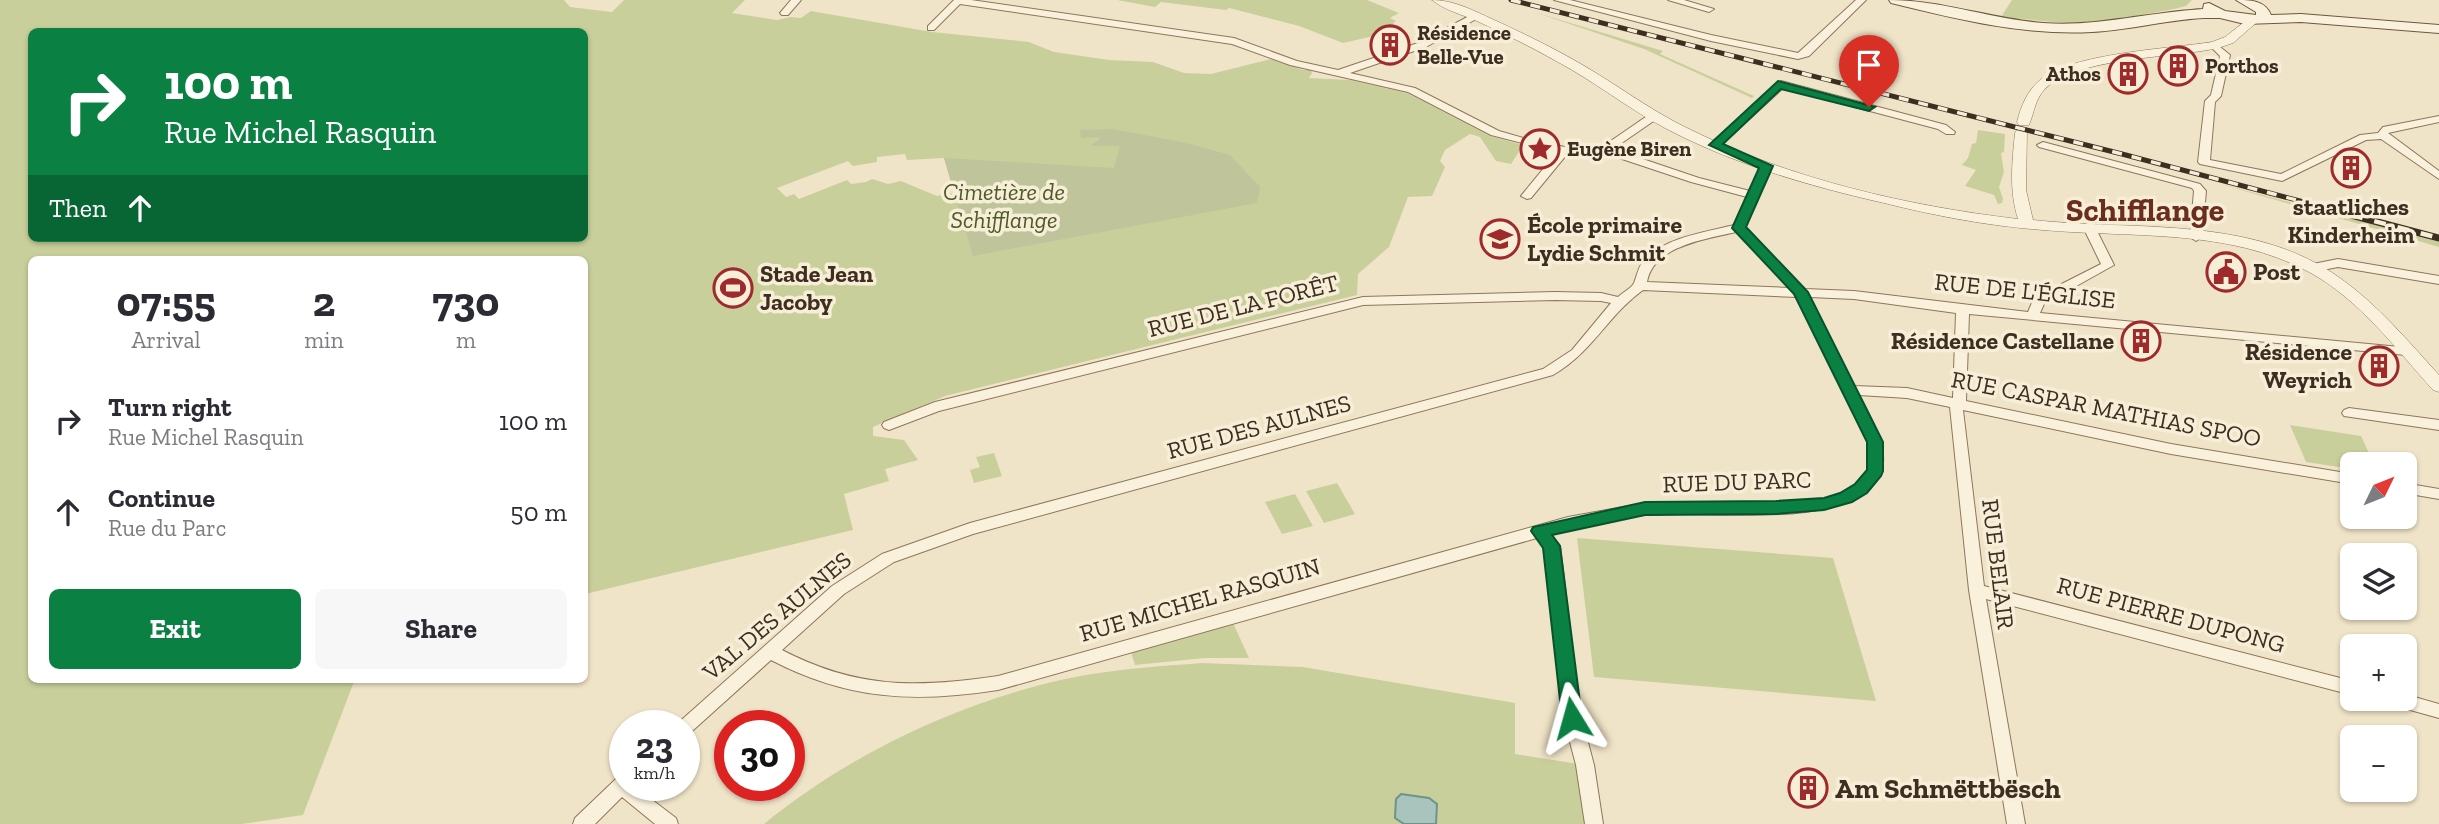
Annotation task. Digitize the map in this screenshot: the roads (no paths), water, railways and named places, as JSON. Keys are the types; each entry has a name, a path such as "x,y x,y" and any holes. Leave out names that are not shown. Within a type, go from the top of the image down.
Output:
{"main road":[{"path":"1896,0 1994,20 2076,27 2121,26 2183,14 2224,15 2251,8 2301,18 2439,29"},
{"path":"2183,14 2207,1 2209,8 2224,15"}],"street":[{"path":"785,13 796,0"},
{"path":"1438,0 1580,68 1654,116 1767,166 1858,192 2027,224 2196,237 2253,247 2312,268 2333,280 2356,299 2439,386"},
{"path":"1559,0 1711,38 1798,56 1805,54 1861,0"},
{"path":"1673,0 1709,9"},
{"path":"931,28 959,1 1234,41 1294,63 1411,90 1495,133 1532,144 1565,150 1605,150 1695,180 1754,195"},
{"path":"2027,224 2018,196 2017,177 2023,127 2034,96 2046,81 2082,66 2214,45 2229,40 2251,8"},
{"path":"2224,15 2237,32"},
{"path":"1338,74 1422,45 1475,16"},
{"path":"2214,45 2225,55 2216,96 2210,101 2204,162 2282,178 2364,137 2383,136 2439,176"},
{"path":"1715,145 1781,84 1942,127 1950,132"},
{"path":"1605,150 1654,116"},
{"path":"2383,136 2383,132 2388,129 2439,119"},
{"path":"2043,145 2196,186 2200,191 2196,237"},
{"path":"1527,196 1565,150"},
{"path":"1640,286 1639,278 1644,268 1672,246 1739,228 1767,166"},
{"name":"RUE DU PARC","path":"1645,509 1776,508 1824,504 1846,498 1861,488 1875,471 1875,442 1801,292 1739,228"},
{"path":"2034,315 2039,301 2108,265 2090,229"},
{"path":"2312,268 2338,262 2439,281"},
{"name":"RUE DE L'ÉGLISE","path":"1640,286 1854,295 1963,310 2406,351"},
{"name":"RUE DES AULNES","path":"948,537 1548,372 1568,362 1618,301 1640,286"},
{"name":"RUE DE LA FORÊT","path":"889,425 934,407 1363,301 1555,296 1601,297 1618,301"},
{"name":"RUE BELAIR","path":"1963,310 1961,396 1957,403 1977,590 2001,752 2016,824"},
{"name":"RUE CASPAR MATHIAS SPOO","path":"1850,390 1906,393 2171,449 2340,477"},
{"path":"2349,413 2439,425"},
{"path":"2417,490 2439,494"},
{"name":"RUE MICHEL RASQUIN","path":"769,651 831,679 863,687 907,693 954,690 998,683 1539,531 1645,509"},
{"path":"1539,531 1552,546 1571,712 1585,765 1594,824"},
{"name":"VAL DES AULNES","path":"700,714 829,598 861,574 888,558 948,537"},
{"name":"RUE PIERRE DUPONG","path":"1977,590 2340,685"},
{"path":"2417,705 2439,711"},
{"path":"582,824 609,798"},
{"path":"643,801 669,824"}],"water":[{"path":"1401,794 1429,798 1437,804 1436,824 1404,824 1395,818 1396,799"}],"railway":[{"path":"1511,0 2357,216"},
{"path":"2351,215 2439,238"}],"place":[{"name":"Résidence Belle-Vue","path":"1390,45"},
{"name":"Porthos","path":"2178,66"},
{"name":"Athos","path":"2128,74"},
{"name":"Eugène Biren","path":"1540,149"},
{"name":"staatliches Kinderheim","path":"2351,168"},
{"name":"École primaire Lydie Schmit","path":"1500,239"},
{"name":"Post","path":"2226,272"},
{"name":"Stade Jean Jacoby","path":"733,288"},
{"name":"Résidence Castellane","path":"2141,341"},
{"name":"Résidence Weyrich","path":"2379,366"},
{"name":"Am Schmëttbësch","path":"1808,788"}],"district":[{"name":"Schifflange","path":"2145,210"}],"park label":[{"name":"Cimetière de Schifflange","path":"1004,206"}]}
